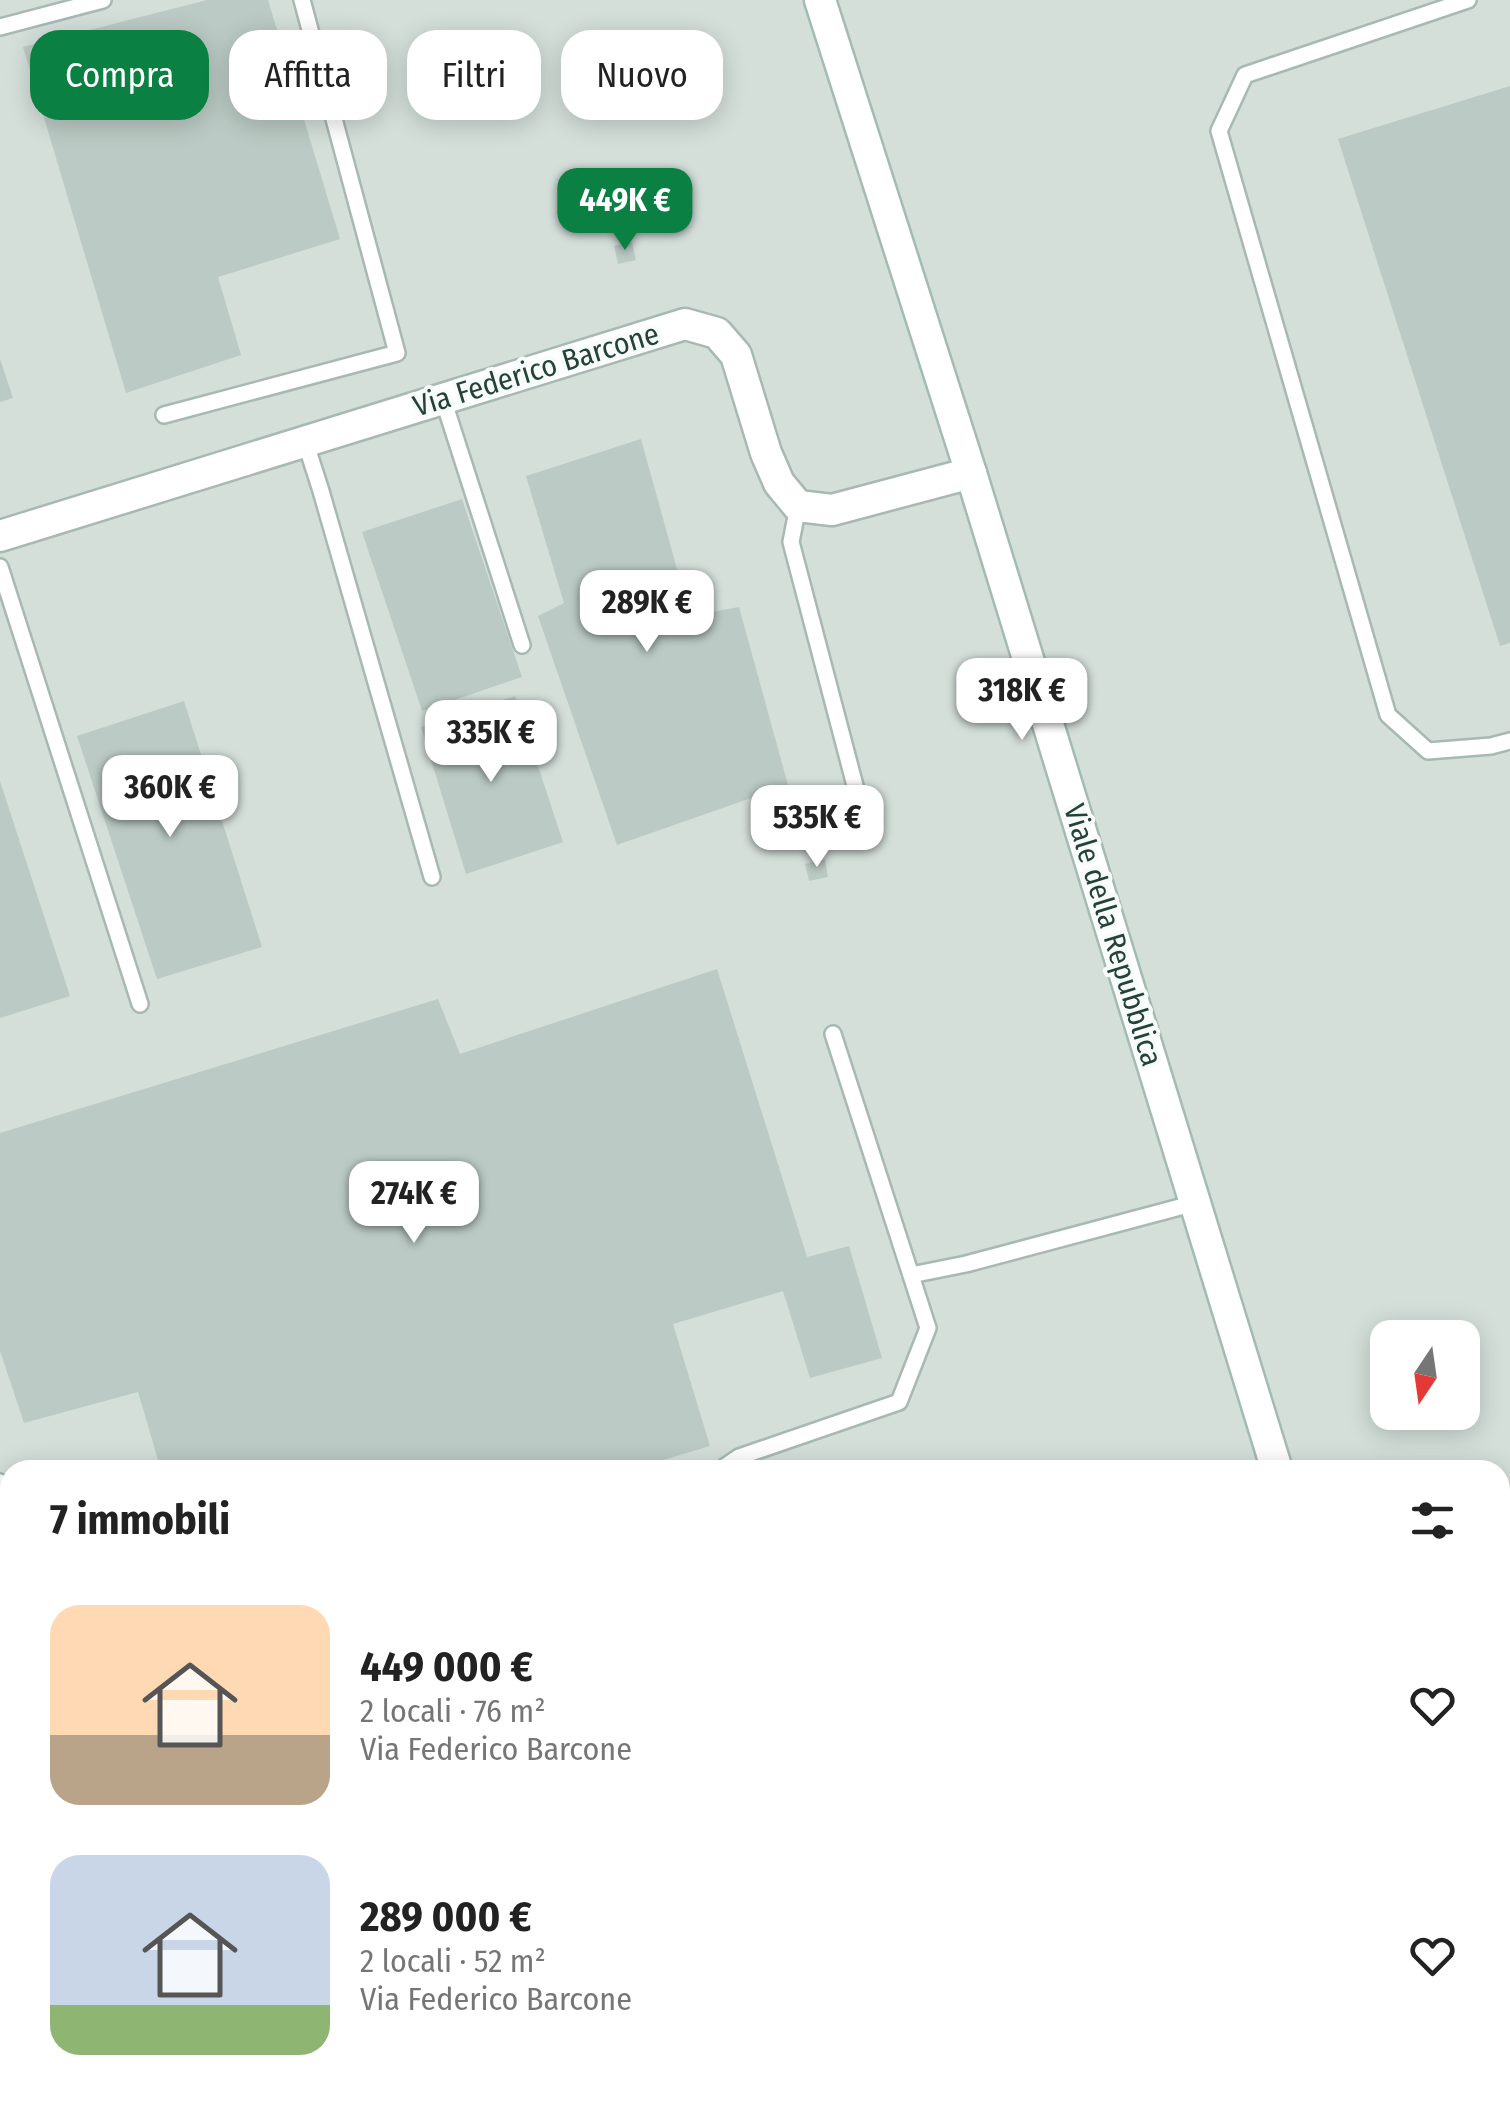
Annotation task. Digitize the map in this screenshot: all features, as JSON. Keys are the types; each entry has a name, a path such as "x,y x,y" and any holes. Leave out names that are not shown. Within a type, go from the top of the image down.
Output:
{"main road":[{"name":"Viale della Repubblica","path":"820,0 971,473 1274,1460"},
{"name":"Via Federico Barcone","path":"0,536 685,324 717,333 736,355 766,453 779,483 798,506"},
{"path":"798,506 832,510 971,473"}],"lane":[{"path":"0,27 104,0"},
{"path":"164,415 397,353 302,0"},
{"path":"1468,0 1440,4 1245,75 1219,132 1388,715 1428,752 1510,741"},
{"path":"443,398 522,645"},
{"path":"305,442 432,877"},
{"path":"798,506 791,542 858,797"},
{"path":"0,567 140,1004"},
{"path":"735,1460 899,1402 928,1328 834,1034"},
{"path":"911,1275 1195,1203"}],"shaded area":[{"path":"0,0 1510,0 1510,1460 0,1460"}],"building":[{"path":"207,0 268,0 277,30 229,30 229,120 304,120 340,239 218,277 241,355 126,393 45,120 209,120 209,30 90,30"},
{"path":"30,45 30,71 23,47"},
{"path":"1510,86 1510,643 1500,646 1338,139"},
{"path":"632,242 636,260 618,264 614,246"},
{"path":"0,359 13,398 0,402"},
{"path":"641,439 690,616 739,607 788,785 617,845 538,616 564,603 526,476"},
{"path":"462,499 522,677 422,711 362,532"},
{"path":"515,696 563,842 466,874 421,727"},
{"path":"184,701 262,947 157,979 77,736"},
{"path":"0,781 70,996 0,1018"},
{"path":"825,859 828,877 809,881 805,864"},
{"path":"717,969 807,1257 849,1246 882,1358 810,1378 783,1291 673,1324 710,1446 663,1460 158,1460 138,1392 24,1423 0,1351 0,1133 438,999 460,1054"}]}
